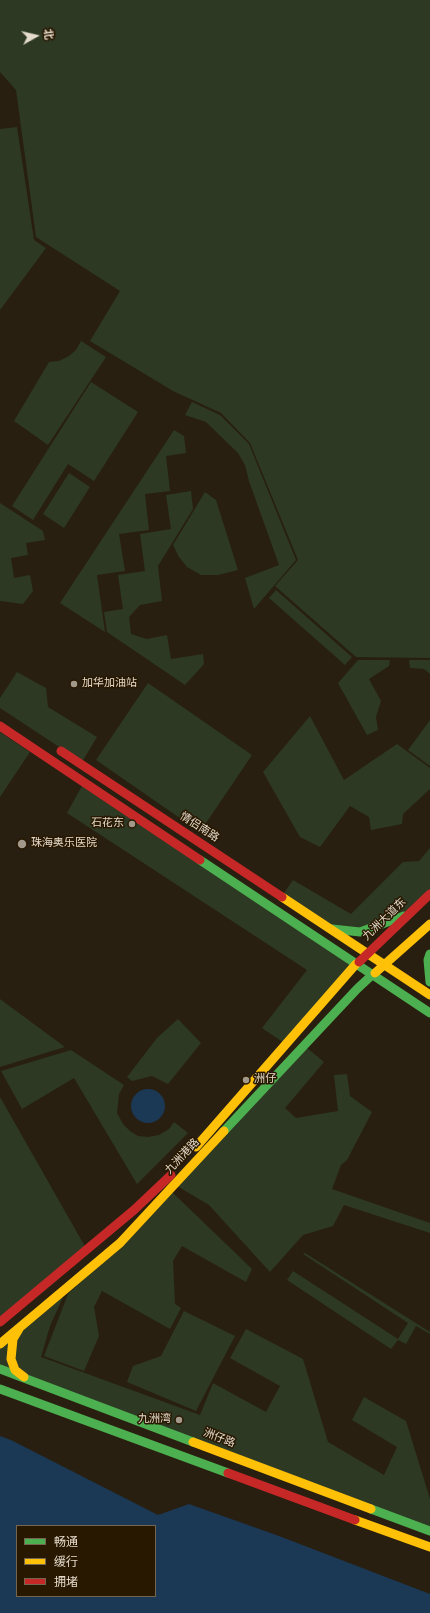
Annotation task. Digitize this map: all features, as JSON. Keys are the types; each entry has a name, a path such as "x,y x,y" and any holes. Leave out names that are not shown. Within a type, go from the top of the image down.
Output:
{"main road":[{"path":"0,726 430,1013"},
{"name":"情侣南路","path":"52,746 332,929 430,995"},
{"name":"九洲大道东","path":"356,964 430,894"},
{"path":"332,929 360,932 410,914"},
{"path":"372,975 430,924"},
{"path":"430,954 428,960 430,982"},
{"name":"九洲港路","path":"0,1322 134,1210 172,1174 356,964"},
{"name":"九洲港路","path":"0,1344 120,1243 284,1066 372,975"},
{"path":"22,1325 13,1339 11,1359 15,1370 28,1379"},
{"name":"洲仔路","path":"0,1369 430,1531"},
{"path":"3,1390 430,1548"}],"green space":[{"path":"0,0 430,0 430,658 356,657 275,586 298,560 250,443 221,413 173,391 90,341 120,291 36,237 16,90 0,72"},
{"path":"17,127 34,240 46,248 0,310 0,129"},
{"path":"81,341 106,357 48,445 14,421 49,362 59,361 69,356 76,350"},
{"path":"91,382 138,412 94,481 68,464 33,520 12,506"},
{"path":"192,402 220,415 249,444 296,560 254,609 245,578 279,565 249,481 245,465 238,453 206,422 185,415"},
{"path":"174,430 184,436 186,453 166,456 170,491 145,494 149,530 119,534 125,571 97,575 105,632 60,603"},
{"path":"69,473 90,487 64,528 43,514"},
{"path":"191,491 193,509 158,566 162,601 140,605 129,617 131,634 147,639 167,635 171,659 203,654 204,664 185,685 107,632 104,612 123,609 118,575 145,571 140,534 171,529 166,495"},
{"path":"205,492 216,500 238,570 218,575 201,575 187,567 179,557 173,545"},
{"path":"0,503 43,531 45,540 26,543 28,555 11,558 14,578 30,575 33,591 23,604 0,601"},
{"path":"276,590 352,657 345,665 269,598"},
{"path":"358,660 390,660 389,666 369,679 381,701 376,717 378,730 367,735 338,683"},
{"path":"409,660 430,660 430,674 424,669 410,668"},
{"path":"17,672 46,688 48,707 97,737 82,762 0,708 0,698"},
{"path":"148,683 252,755 200,832 96,760"},
{"path":"310,716 344,780 397,744 430,768 430,789 403,814 402,824 371,830 369,817 350,806 320,847 300,837 263,772"},
{"path":"430,720 430,766 408,750"},
{"path":"0,732 30,752 0,797"},
{"path":"82,786 353,965 284,1043 262,1028 307,970 67,813"},
{"path":"430,848 430,890 408,911 358,930 332,926 284,893 293,880 351,914 403,862 419,861"},
{"path":"0,999 65,1047 0,1067"},
{"path":"178,1019 201,1043 168,1084 152,1076 132,1081 127,1077 157,1038"},
{"path":"306,1047 324,1062 285,1108 296,1118 338,1111 334,1075 347,1074 350,1096 372,1112 347,1160 341,1165 332,1189 430,1223 430,1233 344,1205 333,1226 303,1235 270,1272 209,1205 177,1186"},
{"path":"71,1050 124,1085 119,1094 117,1113 123,1124 130,1131 138,1136 148,1137 159,1135 169,1129 174,1122 188,1133 137,1184 74,1078 22,1109 1,1071"},
{"path":"0,1097 87,1250 0,1324"},
{"path":"172,1192 252,1269 246,1282 182,1246 173,1261 175,1304 181,1308 170,1329 102,1291 94,1307 99,1336 84,1371 44,1356 68,1294"},
{"path":"305,1253 430,1332 430,1334 416,1326 406,1344 398,1340 391,1349 287,1280 293,1271 398,1339 408,1323 303,1254"},
{"path":"64,1295 50,1326 41,1357 200,1415 213,1383 266,1412 280,1386 230,1358 246,1329 303,1359 328,1442 384,1475 397,1447 352,1420 364,1397 406,1421 430,1499 430,1528 0,1366 0,1348"},
{"path":"184,1311 235,1336 196,1411 127,1382 133,1366 161,1356"}],"water":[{"path":"145,1089 151,1089 160,1094 164,1100 164,1112 160,1118 151,1123 145,1123 136,1118 131,1109 131,1103 136,1094"},
{"path":"0,1436 11,1440 158,1515 189,1504 279,1536 430,1594 430,1613 0,1613"}],"traffic: fast":[{"path":"200,860 430,1013"},
{"path":"332,929 360,932 404,916"},
{"path":"430,954 428,960 430,982"},
{"path":"224,1131 357,989 372,975"},
{"path":"0,1369 193,1442"},
{"path":"0,1389 228,1473"},
{"path":"371,1509 430,1531"}],"traffic: slow":[{"path":"282,897 430,995"},
{"path":"375,973 430,924"},
{"path":"196,1147 356,964"},
{"path":"0,1344 120,1243 224,1131"},
{"path":"19,1329 13,1339 11,1359 15,1370 24,1377"},
{"path":"193,1442 371,1509"},
{"path":"355,1520 430,1547"}],"traffic: jam":[{"path":"0,726 200,860"},
{"path":"61,751 282,897"},
{"path":"359,962 430,894"},
{"path":"0,1322 134,1210 171,1175"},
{"path":"228,1473 355,1520"}],"place":[{"name":"加华加油站","path":"74,684"},
{"name":"石花东","path":"132,824"},
{"name":"珠海奥乐医院","path":"22,844"},
{"name":"洲仔","path":"246,1080"},
{"name":"九洲湾","path":"179,1420"}]}
